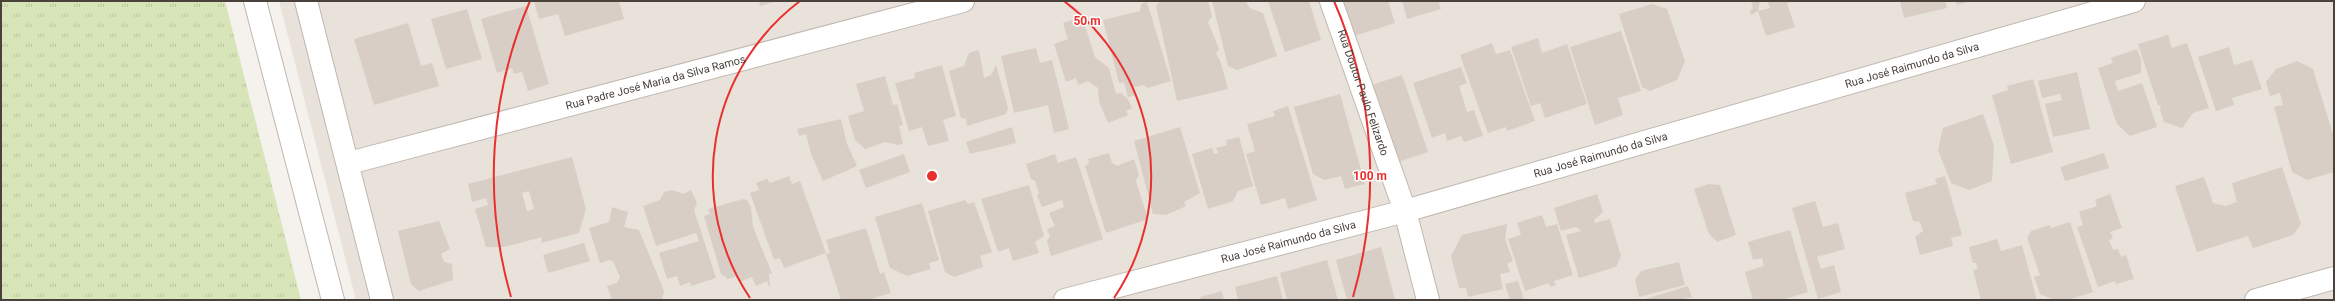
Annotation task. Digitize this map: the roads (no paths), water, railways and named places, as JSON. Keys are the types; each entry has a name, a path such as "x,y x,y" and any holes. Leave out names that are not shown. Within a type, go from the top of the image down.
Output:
{"street":[{"path":"255,1 333,300"},
{"path":"306,1 349,163 382,300"},
{"name":"Rua Padre José Maria da Silva Ramos","path":"349,163 963,1"},
{"name":"Rua Doutor Paulo Felizardo","path":"1331,1 1405,211 1428,300"},
{"name":"Rua José Raimundo da Silva","path":"1065,300 1405,211 2129,2"},
{"path":"2256,300 2334,278"}]}
